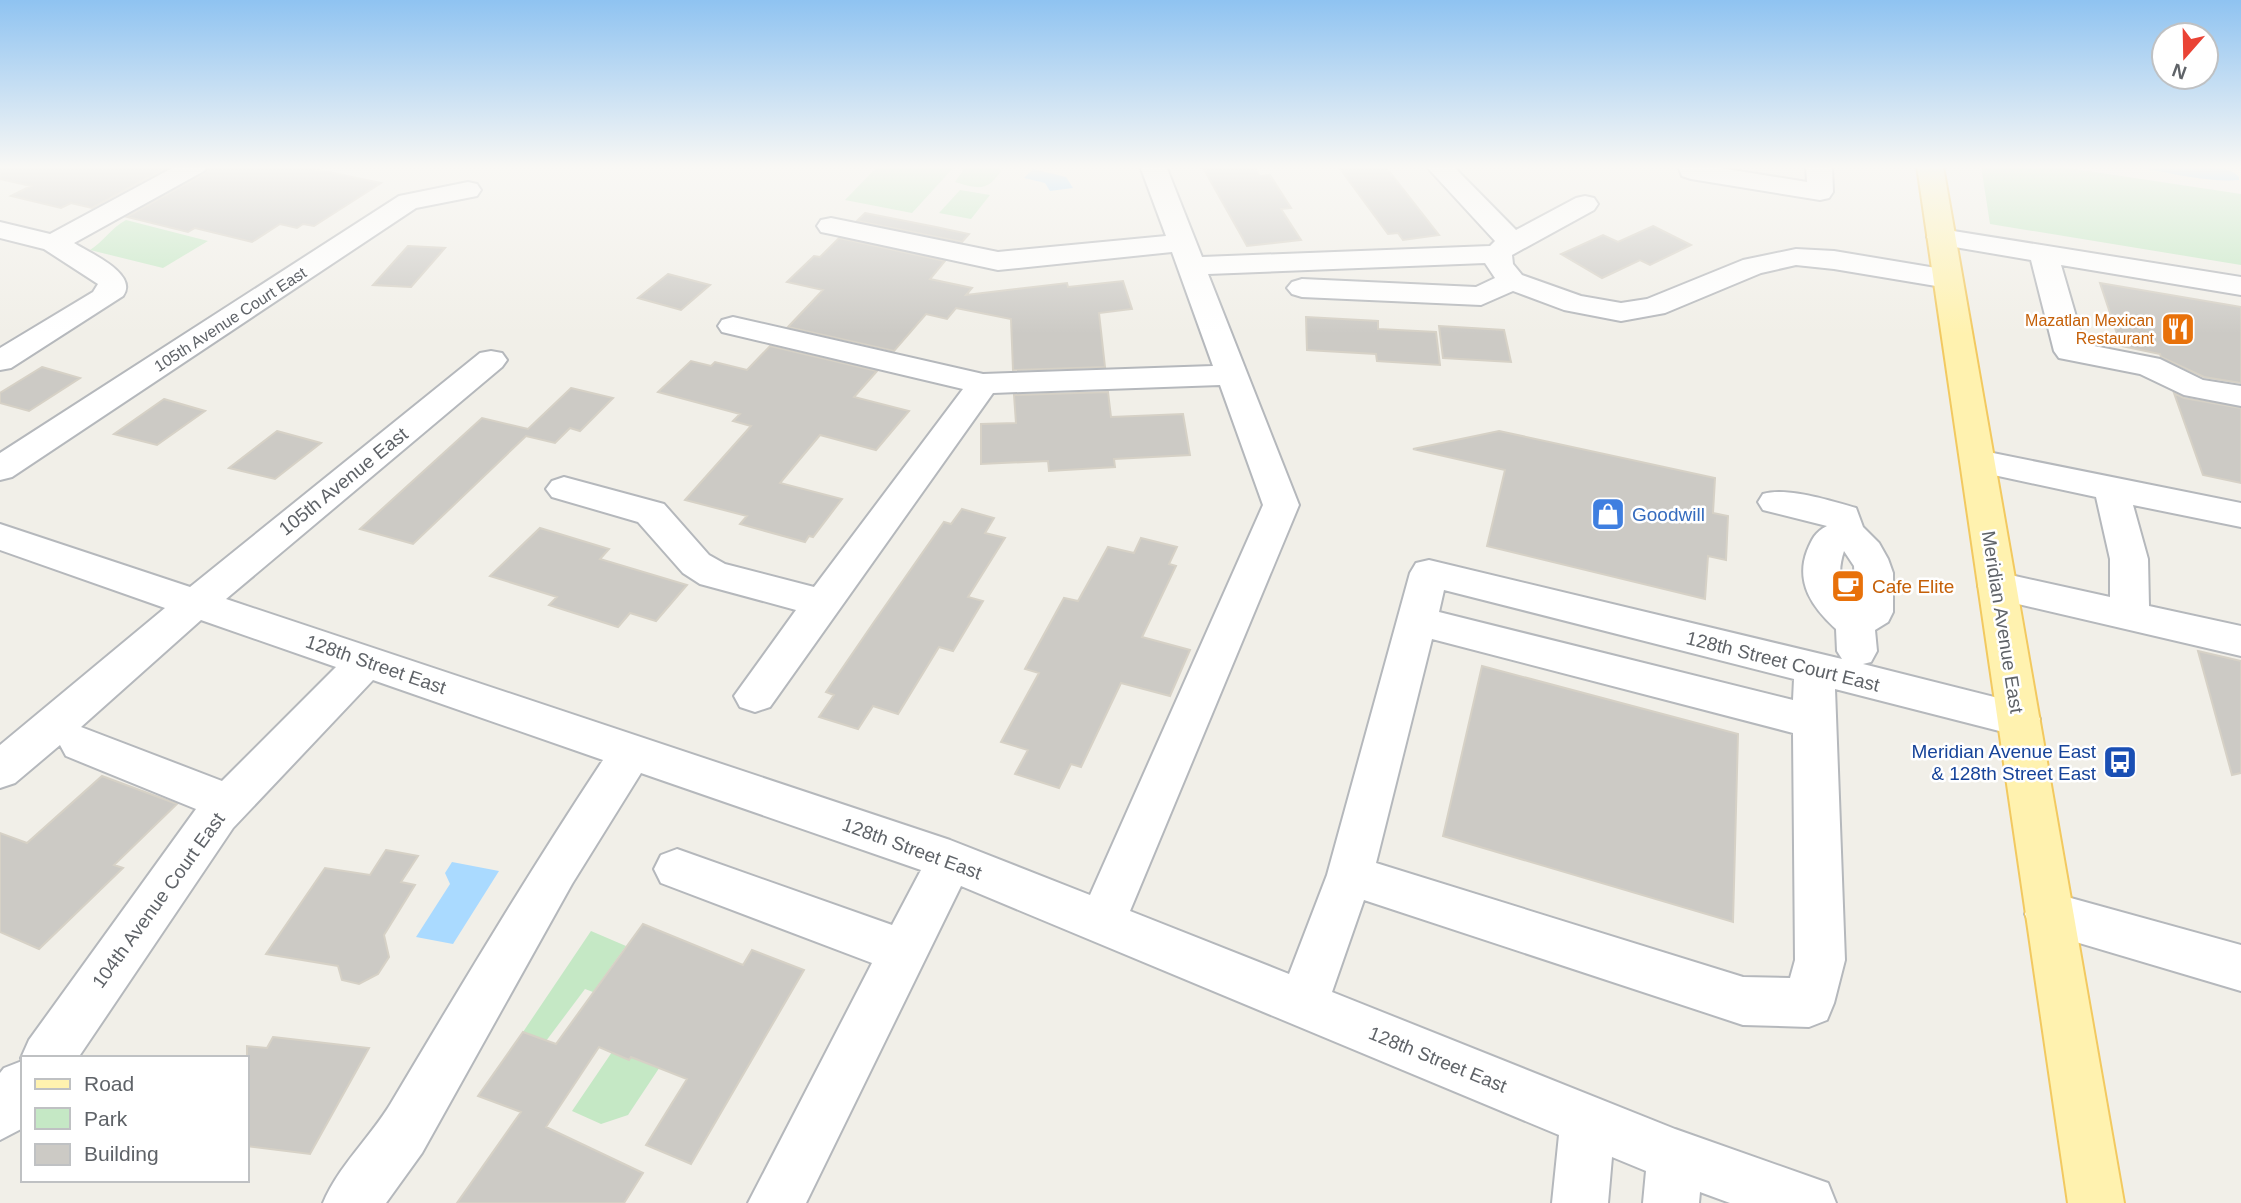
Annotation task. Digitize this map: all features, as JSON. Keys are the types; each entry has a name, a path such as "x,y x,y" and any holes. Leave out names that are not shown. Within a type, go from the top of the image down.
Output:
{"main road":[{"name":"Meridian Avenue East","path":"1939,222 2096,1203"}],"street":[{"path":"54,243 92,222"},
{"name":"105th Avenue Court East","path":"0,469 377,222"},
{"path":"1102,922 1281,505 1174,222"},
{"path":"1484,222 1505,248"},
{"path":"831,226 998,261 1505,248 1552,222"},
{"path":"0,230 54,243 106,275 113,283 113,289 0,361"},
{"path":"1941,237 2241,286"},
{"path":"1505,248 1499,265 1512,281 1575,304 1633,312 1654,307 1753,266 1796,257 1834,260 1948,279"},
{"path":"2043,253 2070,351 2149,366 2195,388 2241,396"},
{"path":"1302,288 1480,296 1512,281"},
{"path":"733,326 983,384 1232,375"},
{"name":"105th Avenue East","path":"0,770 196,603 491,360"},
{"path":"755,696 983,384"},
{"path":"1978,461 2241,514"},
{"path":"2111,488 2129,559 2130,616"},
{"path":"564,489 651,513 696,564 713,574 823,603"},
{"path":"1776,502 1843,517 1845,532 1866,552 1874,571 1874,612 1855,624"},
{"path":"1845,532 1830,540 1821,564 1822,584 1833,604 1855,624 1858,679"},
{"name":"128th Street East","path":"0,537 950,860 1588,1120 1673,1180 1808,1203"},
{"name":"128th Street Court East","path":"1417,621 1429,573 2019,719"},
{"path":"1997,586 2241,641"},
{"path":"1304,1004 1350,875 1417,621 1814,722"},
{"name":"104th Avenue Court East","path":"48,1056 182,862 229,803 367,661"},
{"path":"1350,875 1742,1001 1809,1003 1820,960 1814,668"},
{"path":"81,744 229,803"},
{"path":"351,1203 403,1134 556,870 632,751"},
{"path":"776,1203 950,860"},
{"path":"677,869 904,952"},
{"path":"2049,914 2241,968"},
{"path":"0,1113 21,1089"},
{"path":"1580,1203 1588,1120"}],"green space":[{"path":"123,222 134,222 208,241 163,268 90,250"},
{"path":"2241,222 2241,265 1990,224"},
{"path":"591,931 626,946 593,992 585,989 546,1041 523,1032"},
{"path":"695,1014 628,1115 601,1124 572,1111 612,1052 629,1060 650,1028"}],"water":[{"path":"452,862 499,871 453,944 416,937 450,884 445,873"}],"building":[{"path":"148,222 320,222 314,226 303,224 297,228 280,224 252,242 195,228 188,232"},
{"path":"863,222 910,222 969,234 962,242"},
{"path":"1234,222 1289,222 1301,240 1247,246"},
{"path":"1379,222 1429,222 1439,235 1403,240 1398,233 1388,234"},
{"path":"1653,226 1691,245 1650,265 1640,260 1602,278 1561,254 1603,235 1618,242"},
{"path":"839,238 945,261 930,279 972,288 966,295 1067,283 1068,287 1123,281 1132,309 1099,313 1105,367 1013,370 1011,319 956,308 947,319 926,314 894,351 788,327 823,290 787,282 814,256 820,257"},
{"path":"408,246 445,248 411,287 373,285"},
{"path":"668,274 710,285 681,310 638,298"},
{"name":"Mazatlan Mexican Restaurant","path":"2100,283 2241,307 2241,383 2204,377 2161,357 2160,354 2121,346"},
{"path":"1306,317 1378,321 1378,329 1436,332 1440,365 1377,361 1376,354 1307,350"},
{"path":"1439,326 1504,330 1511,362 1443,358"},
{"path":"770,346 877,371 854,397 909,411 876,450 820,435 780,483 842,499 813,537 809,536 805,542 740,524 747,516 685,500 751,426 733,421 740,414 658,392 691,361 711,366 715,362 747,370"},
{"path":"42,367 80,378 29,411 0,403 0,393"},
{"path":"571,388 613,398 580,431 570,428 555,443 526,436 413,544 360,529 482,418 528,429"},
{"path":"1108,392 1111,417 1183,414 1190,455 1114,459 1115,467 1049,471 1048,461 981,464 981,424 1016,423 1014,395"},
{"path":"2174,393 2184,398 2241,408 2241,483 2203,475"},
{"path":"164,399 205,411 157,445 114,434"},
{"path":"277,431 321,443 275,479 229,468"},
{"name":"Goodwill","path":"1499,431 1715,478 1713,513 1728,516 1726,560 1708,556 1705,599 1487,546 1505,470 1413,449"},
{"path":"962,509 994,518 985,533 1005,538 968,597 983,601 953,651 939,647 898,714 873,706 858,729 819,717 834,695 826,692 874,622 944,522 951,524"},
{"path":"540,528 609,549 600,559 687,585 656,621 630,613 618,627 549,605 557,597 490,576"},
{"path":"1141,538 1177,547 1169,564 1176,566 1142,637 1190,650 1170,696 1121,683 1081,767 1071,764 1059,788 1015,774 1028,750 1001,742 1039,673 1025,669 1064,598 1078,601 1108,547 1134,553"},
{"path":"2198,651 2241,661 2241,773 2232,775"},
{"path":"1482,666 1738,734 1733,922 1443,836"},
{"path":"102,776 177,804 114,865 123,868 39,949 0,932 0,833 27,843"},
{"path":"386,850 418,856 401,882 415,885 384,935 389,957 378,974 359,984 342,980 338,966 266,954 325,868 370,875"},
{"path":"643,924 743,965 752,950 804,970 691,1164 646,1145 687,1079 599,1047 546,1127 643,1173 624,1203 457,1203 521,1112 478,1096 523,1032 556,1044"},
{"path":"273,1037 369,1048 310,1154 248,1146 247,1046 267,1048"}],"place":[{"name":"Mazatlan Mexican Restaurant","path":"2178,329"},
{"name":"Goodwill","path":"1608,514"},
{"name":"Cafe Elite","path":"1848,586"},
{"name":"Meridian Avenue East & 128th Street East","path":"2120,762"}]}
